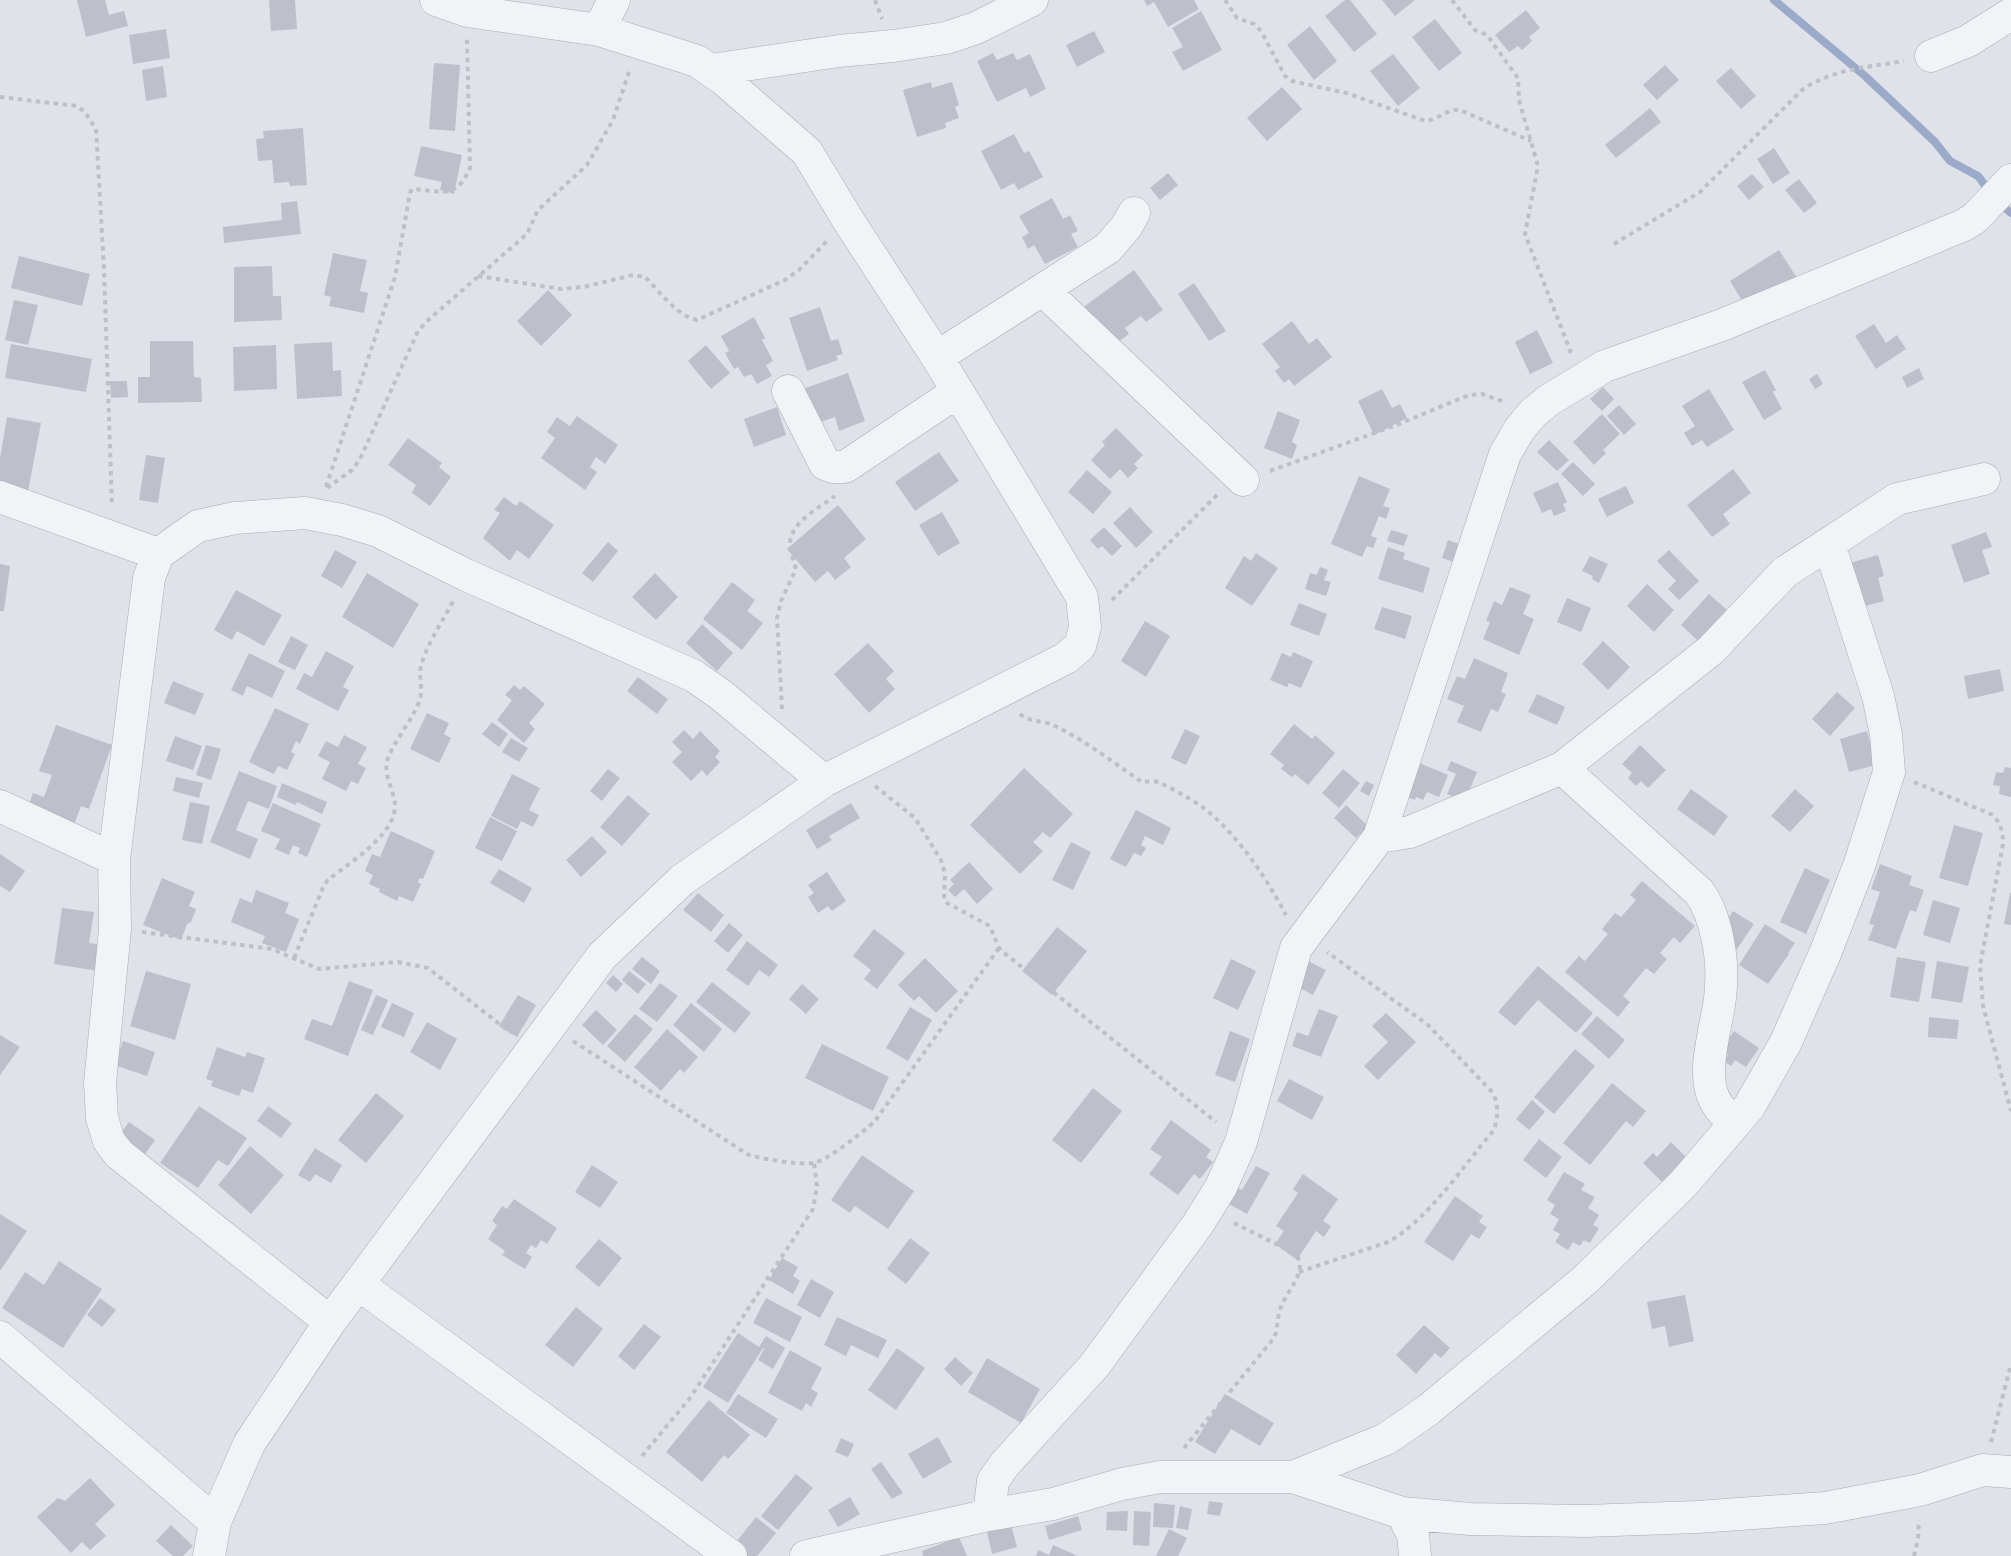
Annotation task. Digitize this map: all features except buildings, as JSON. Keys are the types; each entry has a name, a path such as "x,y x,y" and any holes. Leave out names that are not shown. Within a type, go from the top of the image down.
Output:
{"street":[{"path":"210,1556 215,1522 249,1444 330,1322 602,956 682,880 837,774 1066,658 1080,646 1085,627 1082,597 937,357 807,152 711,70 697,61 599,30 467,11 436,0"},
{"path":"599,30 614,0"},
{"path":"711,70 946,38 976,28 1032,0"},
{"path":"1931,56 1968,41 2011,14"},
{"path":"989,1515 993,1481 1004,1465 1094,1366 1198,1224 1221,1187 1241,1142 1296,948 1378,837 1505,454 1519,430 1533,413 1549,400 1605,366 1722,325 1964,225 1975,218 2011,180"},
{"path":"937,357 1108,248 1126,227 1134,213"},
{"path":"1043,290 1243,480"},
{"path":"788,391 825,464 833,467 844,467 957,392"},
{"path":"1378,837 1410,832 1562,768 1711,650 1785,572 1897,499 1984,479"},
{"path":"0,497 158,555"},
{"path":"330,1322 119,1154 109,1141 102,1118 100,1083 115,929 114,859 149,578 158,555 198,526 235,518 305,513 342,520 378,531 466,575 694,676 721,695 785,749 837,774"},
{"path":"1293,1477 1386,1439 1428,1410 1585,1280 1684,1183 1749,1107 1785,1042 1821,961 1859,866 1889,772 1886,734 1878,696 1829,544"},
{"path":"1562,768 1699,892 1707,903 1715,927 1722,985 1709,1064 1711,1092 1716,1103 1734,1124"},
{"path":"0,807 114,859"},
{"path":"358,1284 731,1556"},
{"path":"0,1336 215,1522"},
{"path":"806,1556 989,1515 1053,1504 1122,1484 1160,1477 1293,1477 1402,1513 1470,1519 1574,1521 1697,1517 1825,1508 1920,1490 1997,1471"},
{"path":"1402,1513 1413,1535 1415,1556"}],"path":[{"path":"1225,0 1237,18 1254,24 1262,31 1285,76 1292,81 1346,93 1425,121 1434,120 1454,109 1460,110 1531,141"},
{"path":"1452,0 1475,30 1487,35 1518,78 1519,100 1538,166 1525,234 1582,381"},
{"path":"467,11 470,168 465,181 453,191 412,189 410,193 395,277 324,490 352,470 360,459 418,331 526,234 538,210 587,165 613,120 638,43"},
{"path":"1614,244 1700,192 1802,90 1812,83 1839,73 1931,56"},
{"path":"0,98 77,106 84,111 96,129 104,269 113,538"},
{"path":"478,276 561,289 584,287 633,275 645,277 682,314 690,319 698,320 785,280 799,270 848,220"},
{"path":"1085,627 1211,500 1243,480 1399,424 1469,395 1482,394 1533,413"},
{"path":"785,749 777,618 781,601 796,569 790,546 791,537 797,525 842,490 845,485 844,467"},
{"path":"294,958 324,885 381,838 388,828 395,801 387,773 388,759 418,704 422,687 420,676 423,661 466,575"},
{"path":"999,692 1022,717 1055,726 1091,747 1142,782 1161,783 1202,807 1220,823 1269,884 1302,939 1434,1031 1493,1093 1498,1103 1498,1116 1494,1130 1419,1218 1401,1235 1388,1242 1299,1272"},
{"path":"1889,772 1994,815 2003,831 2003,844 1980,966 1983,1006 2011,1111"},
{"path":"837,774 915,818 941,860 945,874 944,899 955,908 990,926 999,948 1241,1142"},
{"path":"115,929 272,949 319,969 398,963 428,968 541,1038 747,1154 760,1158 814,1163 854,1140 875,1121 999,948"},
{"path":"624,1478 690,1398 813,1209 818,1186 814,1163"},
{"path":"1160,1477 1274,1338 1280,1308 1299,1272 1299,1259 1296,1254 1207,1209"},
{"path":"1997,1471 2011,1364"},
{"path":"1914,1556 1918,1539 1920,1490"}],"waterway":[{"path":"1774,0 1865,76 1935,142 1950,161 1978,176 1990,192"},
{"path":"1998,202 2011,213"}]}
